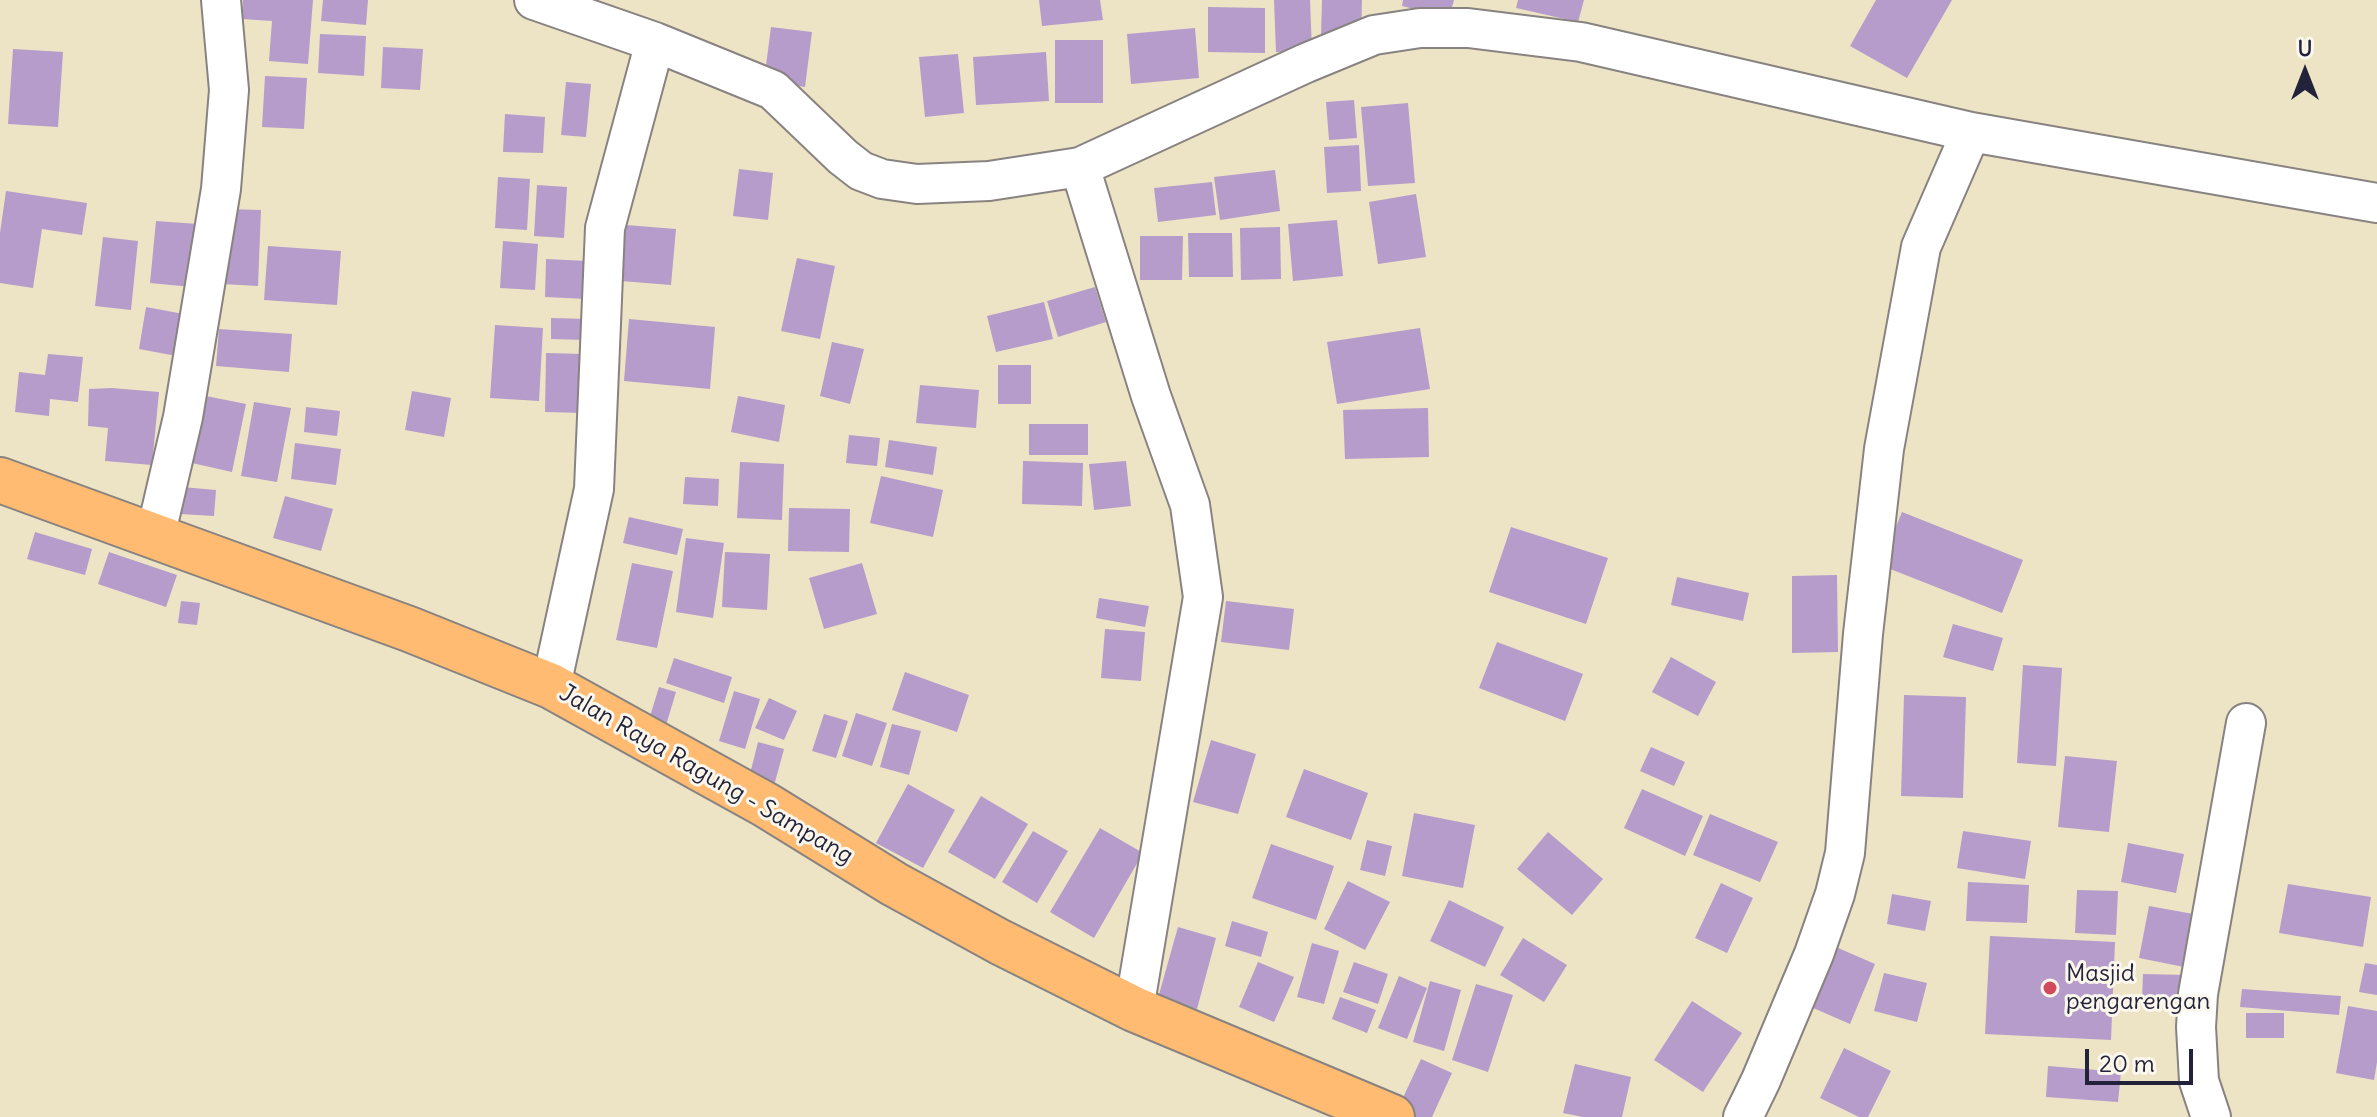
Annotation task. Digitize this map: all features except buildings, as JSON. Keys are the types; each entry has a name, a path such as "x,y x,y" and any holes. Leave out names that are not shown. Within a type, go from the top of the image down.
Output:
{"main road":[{"name":"Jalan Raya Ragung - Sampang","path":"0,480 409,629 551,686 766,805 947,913 1134,1009 1392,1117"}],"street":[{"path":"155,537 183,417 221,189 229,90 221,0"},
{"path":"534,0 655,42 773,90 861,171 882,179 917,184 989,181 1080,167 1374,35 1420,28 1468,28 1581,42 1971,132 2377,203"},
{"path":"551,686 594,489 605,228 655,42"},
{"path":"1743,1117 1814,954 1835,894 1845,853 1863,634 1884,449 1921,247 1971,132"},
{"path":"1080,167 1151,396 1190,505 1203,597 1134,1009"},
{"path":"2211,1117 2199,1081 2198,994 2246,723"}],"place":[{"name":"Masjid pengarengan","path":"2050,988"}]}
